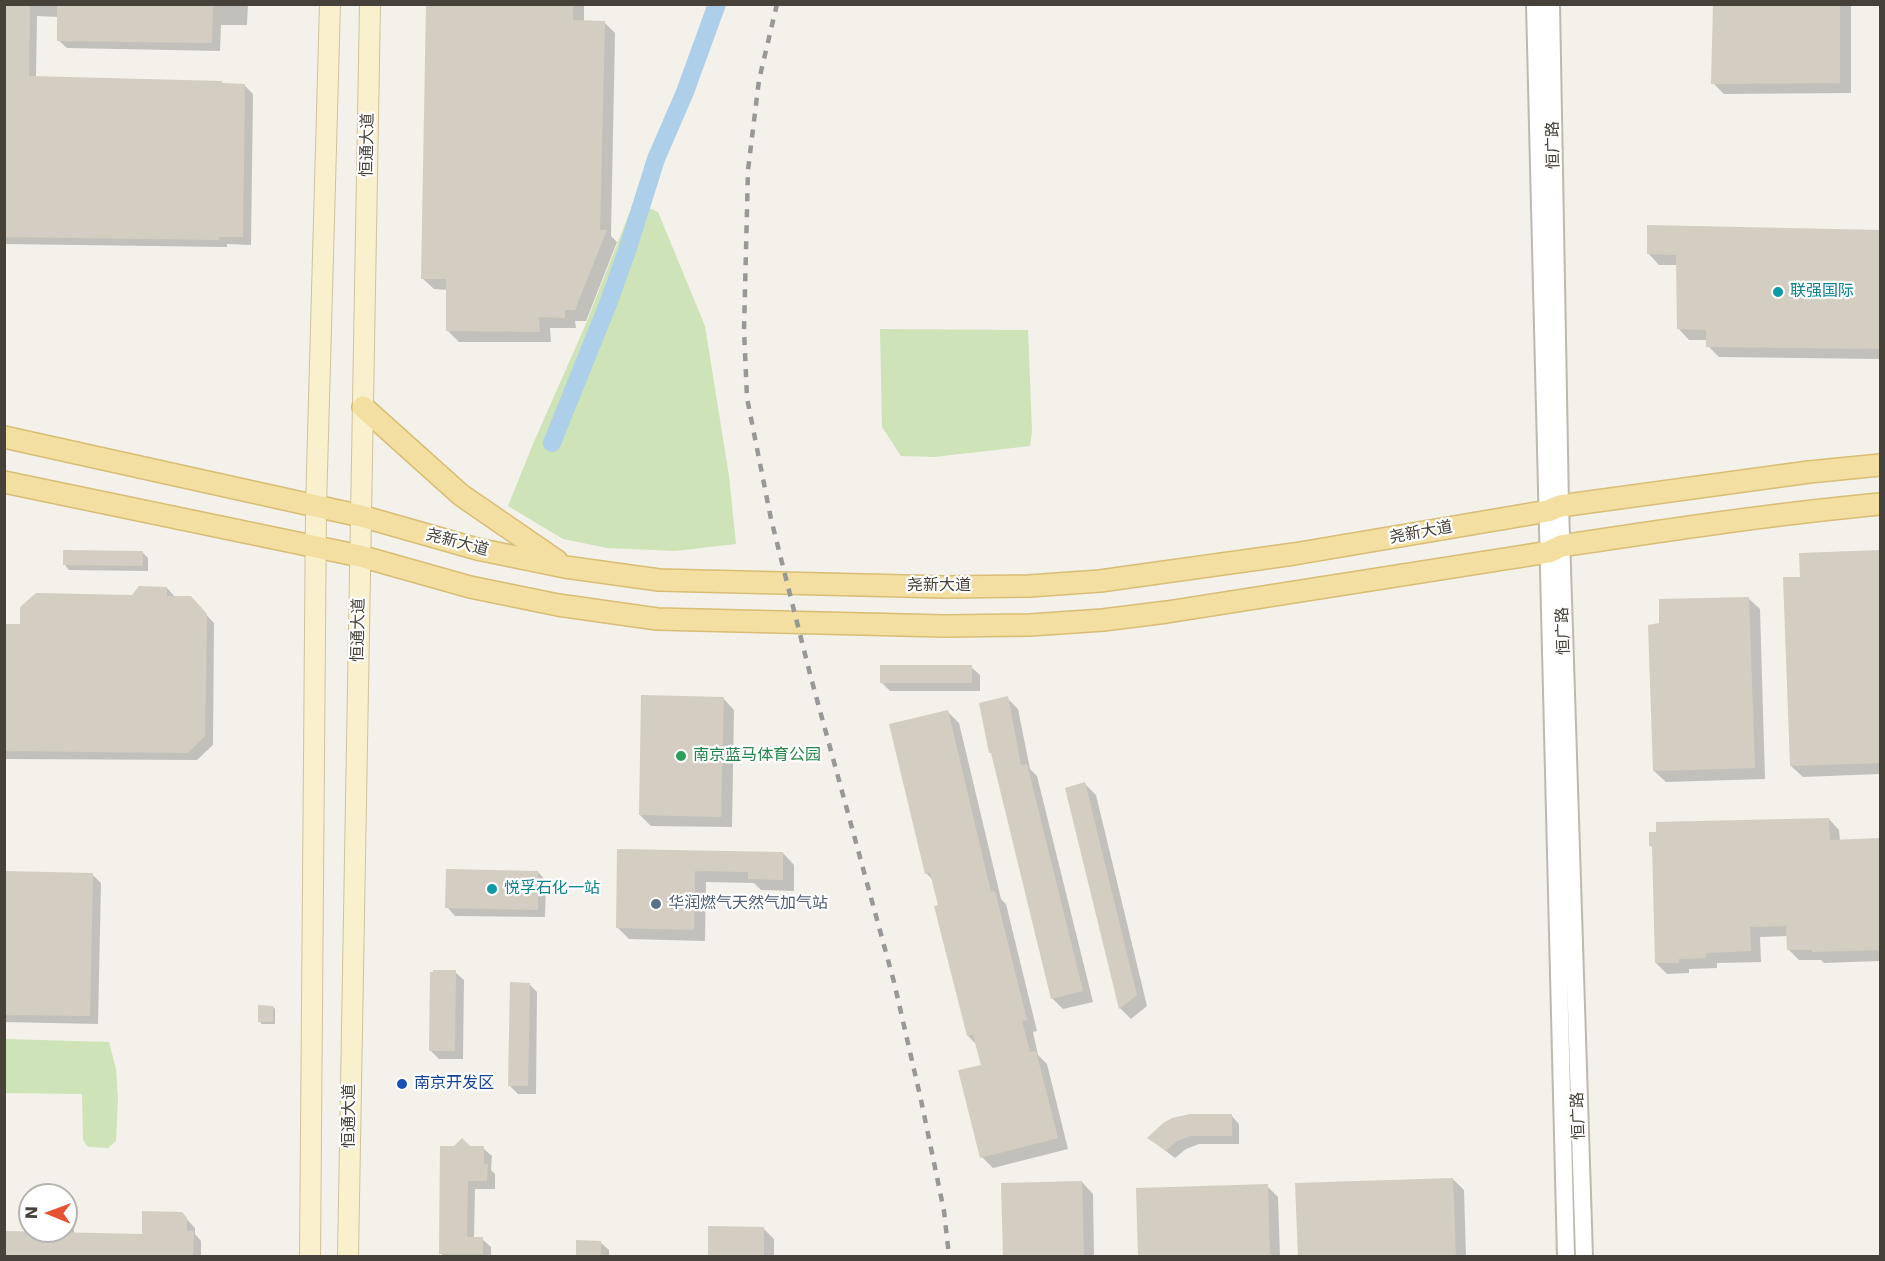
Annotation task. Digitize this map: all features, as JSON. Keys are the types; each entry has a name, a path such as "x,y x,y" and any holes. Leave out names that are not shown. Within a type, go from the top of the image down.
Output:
{"main road":[{"path":"310,1257 316,507 330,4"},
{"name":"恒通大道","path":"348,1257 370,4"},
{"path":"363,407 460,495 565,567"},
{"name":"尧新大道","path":"4,437 361,516 477,549 565,567 660,580 944,587 1029,586 1100,581 1173,572 1294,554 1554,508 1798,473 1881,465"},
{"path":"4,482 360,556 470,587 558,605 657,619 944,626 1030,625 1146,615 1300,592 1714,523 1881,504"}],"street":[{"name":"恒广路","path":"1535,4 1554,508 1566,1257"},
{"name":"恒广路","path":"1551,4 1554,508"},
{"name":"恒广路","path":"1555,549 1584,1257"}],"green space":[{"path":"634,201 658,212 705,326 729,476 736,544 675,551 607,548 563,539 508,506 585,326"},
{"path":"880,329 1028,330 1032,431 1030,446 934,457 901,456 882,427"},
{"path":"5,1039 109,1042 116,1069 118,1099 116,1141 108,1148 88,1147 83,1140 82,1094 5,1093"}],"building":[{"path":"4,4 30,4 29,76 222,81 222,83 245,84 243,237 219,237 219,240 4,237"},
{"path":"57,4 213,4 212,43 57,41"},
{"path":"426,4 573,4 573,20 605,21 600,230 607,230 575,310 565,310 565,318 539,317 540,332 446,331 446,279 421,279"},
{"path":"1713,4 1840,4 1840,83 1711,84"},
{"name":"联强国际","path":"1647,225 1881,230 1881,349 1706,347 1706,330 1677,329 1676,255 1647,254"},
{"path":"63,550 143,551 143,566 63,565"},
{"path":"1881,550 1881,763 1790,766 1783,577 1800,577 1799,553"},
{"path":"139,586 167,587 167,596 191,596 207,614 205,736 188,753 4,751 4,624 20,624 20,607 36,593 132,595"},
{"path":"1749,597 1755,768 1653,771 1648,625 1659,623 1659,599"},
{"path":"880,665 972,665 972,683 880,683"},
{"name":"南京蓝马体育公园","path":"641,695 724,697 721,817 639,815"},
{"path":"1008,696 1021,765 1027,764 1083,991 1051,999 991,753 989,753 979,703"},
{"path":"948,710 991,892 995,891 1027,1020 1022,1021 1030,1052 1036,1051 1058,1138 980,1158 958,1070 981,1065 973,1035 967,1036 934,906 938,905 930,873 925,874 889,724"},
{"path":"1085,782 1137,995 1119,1009 1065,788"},
{"path":"1829,818 1830,840 1881,838 1881,950 1812,952 1812,950 1787,950 1786,926 1750,927 1751,951 1706,953 1706,958 1679,959 1679,963 1655,963 1652,846 1649,846 1649,832 1656,832 1656,822"},
{"name":"华润燃气天然气加气站","path":"617,849 783,852 783,880 748,879 748,872 695,871 694,930 616,928"},
{"name":"悦孚石化一站","path":"446,869 538,871 538,910 445,908"},
{"path":"4,871 93,873 90,1016 4,1015"},
{"path":"456,970 455,1051 429,1051 430,972"},
{"path":"510,982 530,983 528,1086 508,1086"},
{"path":"258,1005 273,1006 273,1022 258,1022"},
{"path":"1190,1114 1232,1114 1232,1136 1190,1136 1177,1141 1166,1151 1147,1138 1163,1123 1172,1118"},
{"path":"462,1138 470,1146 484,1146 484,1164 488,1164 487,1181 468,1181 467,1237 483,1237 483,1254 439,1254 440,1146 454,1146"},
{"path":"1453,1178 1456,1257 1298,1257 1295,1183"},
{"path":"1082,1181 1084,1257 1003,1257 1001,1183"},
{"path":"1268,1184 1270,1257 1138,1257 1136,1188"},
{"path":"142,1211 182,1212 187,1218 187,1231 194,1231 193,1257 4,1257 4,1231 18,1231 18,1243 78,1243 78,1233 142,1234"},
{"path":"708,1226 764,1227 764,1257 708,1257"},
{"path":"576,1240 601,1241 601,1257 576,1257"}],"waterway":[{"path":"552,443 608,304 656,159 685,92 717,4"}],"railway":[{"path":"777,4 759,80 748,170 744,330 747,398 771,519 810,674 894,982 944,1211 949,1256"}],"place":[{"name":"联强国际","path":"1778,292"},
{"name":"南京蓝马体育公园","path":"681,756"},
{"name":"悦孚石化一站","path":"492,889"},
{"name":"华润燃气天然气加气站","path":"656,904"},
{"name":"南京开发区","path":"402,1084"}]}
